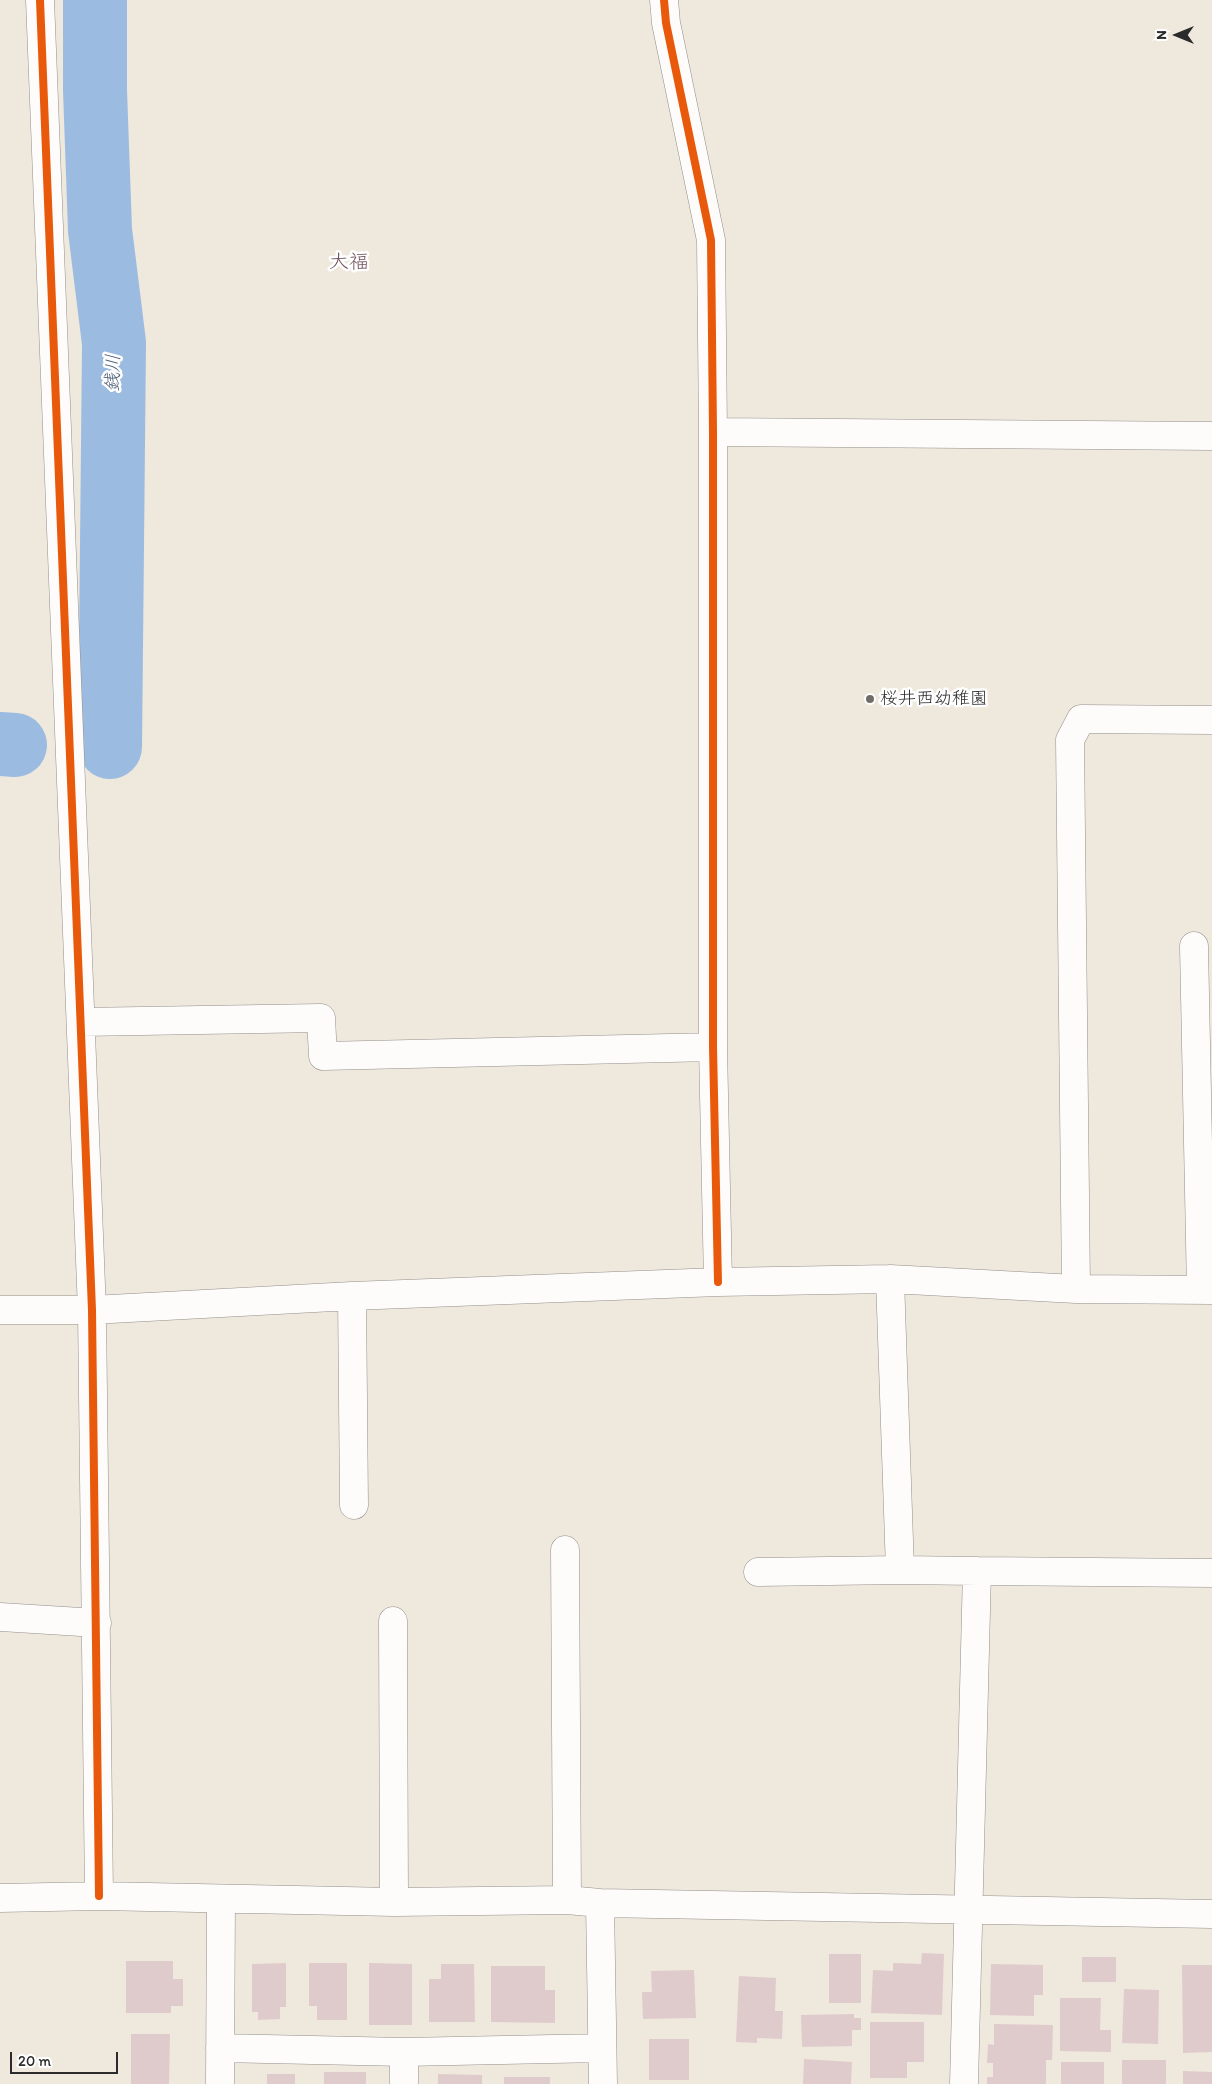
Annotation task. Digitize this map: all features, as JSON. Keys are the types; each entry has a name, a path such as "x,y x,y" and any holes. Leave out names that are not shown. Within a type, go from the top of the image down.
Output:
{"street":[{"path":"40,0 92,1310 99,1896"},
{"path":"664,0 666,23 711,240 713,432 713,1047 718,1282"},
{"path":"713,432 1212,436"},
{"path":"1076,1289 1070,740 1081,719 1212,720"},
{"path":"0,1310 92,1310 352,1296 718,1282 890,1280 1076,1289 1206,1290 1194,946"},
{"path":"81,1022 321,1018 323,1056 713,1047"},
{"path":"890,1280 900,1570"},
{"path":"352,1296 354,1505"},
{"path":"565,1550 567,1900"},
{"path":"758,1572 900,1570 1212,1572"},
{"path":"964,2084 970,1910 977,1571"},
{"path":"0,1617 96,1623"},
{"path":"393,1621 394,1902"},
{"path":"0,1898 99,1896 221,1900 394,1902 567,1900 600,1903 1212,1914"},
{"path":"220,2084 221,1900"},
{"path":"600,1903 603,2084"},
{"path":"220,2048 404,2052 602,2048"},
{"path":"404,2052 404,2084"}],"building":[{"path":"922,1953 944,1954 942,2015 871,2013 873,1970 893,1971 893,1963 921,1964"},
{"path":"829,1954 861,1954 861,2003 829,2003"},
{"path":"1082,1957 1116,1957 1116,1982 1082,1982"},
{"path":"126,1961 173,1961 173,1979 183,1979 183,2006 171,2006 171,2013 126,2013"},
{"path":"286,1963 286,2007 280,2007 280,2019 258,2020 258,2012 252,2012 252,1964"},
{"path":"309,1963 347,1963 347,2020 317,2020 317,2006 309,2006"},
{"path":"369,1963 412,1964 412,2025 369,2025"},
{"path":"441,1964 474,1964 475,2022 429,2022 429,1979 441,1979"},
{"path":"991,1964 1043,1965 1043,1995 1034,1995 1034,2016 990,2015"},
{"path":"1182,1965 1212,1965 1212,2052 1183,2053"},
{"path":"491,1966 545,1966 545,1990 555,1990 555,2023 491,2022"},
{"path":"694,1970 696,2018 643,2019 642,1992 652,1992 651,1971"},
{"path":"739,1976 776,1978 775,2011 783,2011 782,2039 757,2038 757,2043 736,2042"},
{"path":"1124,1989 1159,1990 1158,2044 1122,2043"},
{"path":"1060,1998 1101,1998 1100,2030 1111,2030 1111,2052 1060,2051"},
{"path":"854,2014 854,2018 861,2018 861,2030 852,2030 852,2046 802,2047 801,2015"},
{"path":"870,2022 924,2022 924,2062 907,2062 907,2078 870,2078"},
{"path":"994,2024 1053,2025 1052,2060 1046,2060 1046,2084 987,2084 987,2077 993,2077 993,2063 987,2063 988,2044 994,2045"},
{"path":"131,2034 170,2034 169,2084 131,2084"},
{"path":"649,2039 689,2039 689,2080 649,2080"},
{"path":"804,2059 852,2062 851,2084 803,2084"},
{"path":"1122,2060 1166,2060 1166,2084 1122,2084"},
{"path":"1061,2062 1104,2062 1104,2084 1061,2084"},
{"path":"1183,2071 1212,2072 1212,2084 1183,2084"},
{"path":"324,2072 366,2072 366,2084 324,2084"},
{"path":"267,2074 295,2074 295,2084 267,2084"},
{"path":"438,2074 482,2075 482,2084 438,2084"},
{"path":"504,2077 550,2077 550,2084 504,2084"}],"waterway":[{"name":"銭川","path":"95,0 95,90 100,230 114,343 110,747"},
{"name":"銭川","path":"0,744 15,745"}],"cycle path":[{"path":"40,0 92,1310 99,1896"},
{"path":"664,0 666,23 711,240 713,432 713,1047 718,1282"}],"place":[{"name":"桜井西幼稚園","path":"870,699"}],"district":[{"name":"大福","path":"349,263"}]}
